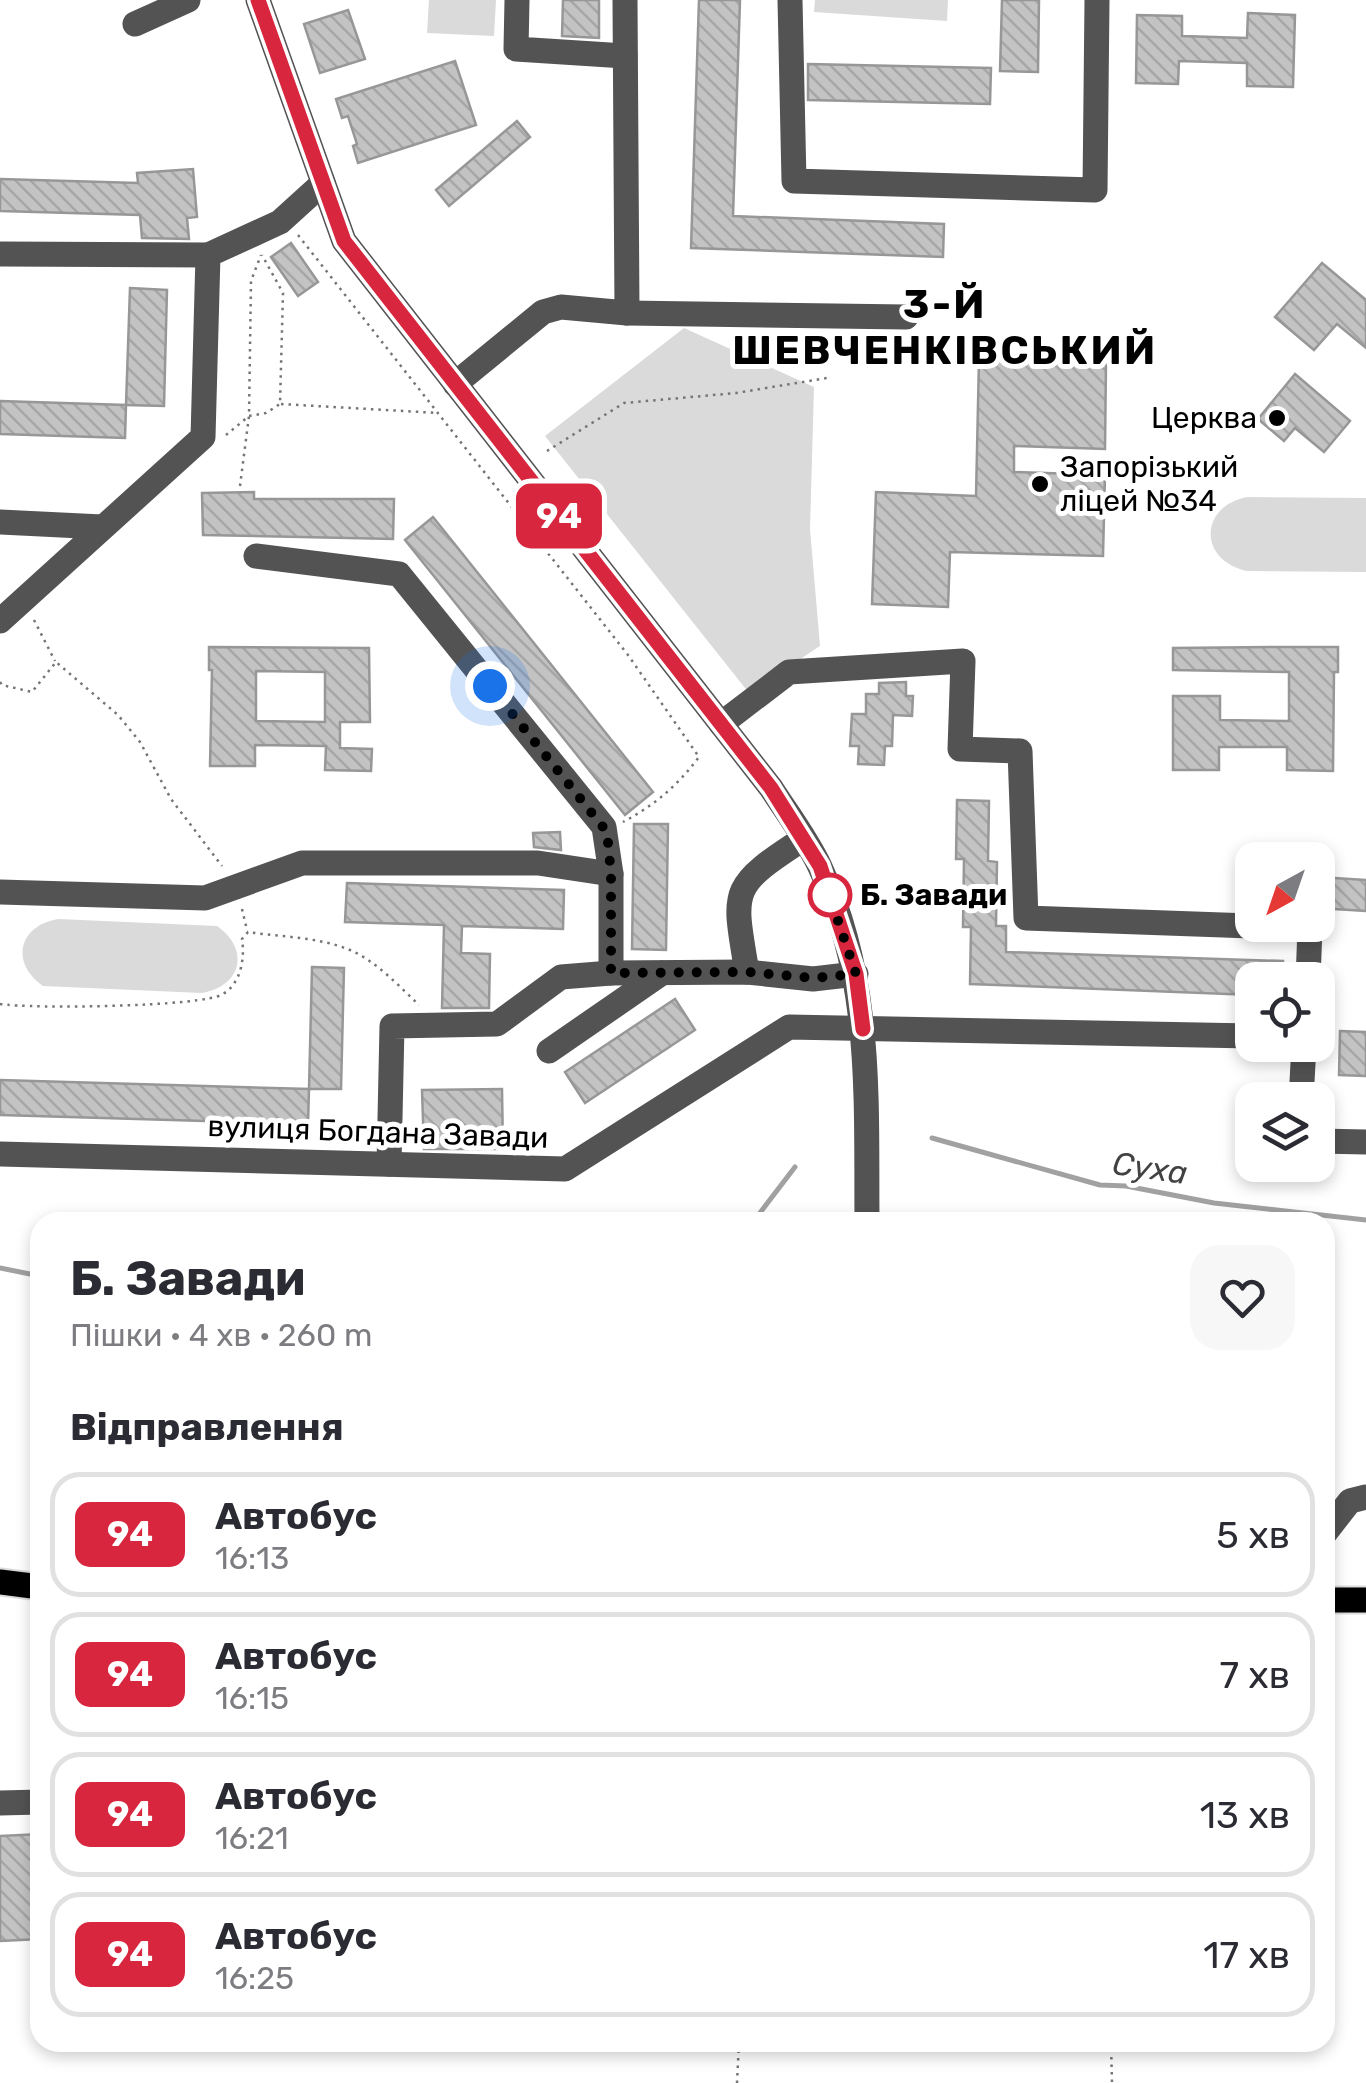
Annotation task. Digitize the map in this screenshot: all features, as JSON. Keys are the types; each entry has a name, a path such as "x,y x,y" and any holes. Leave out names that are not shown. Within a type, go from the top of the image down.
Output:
{"main road":[{"path":"0,1582 30,1586"},
{"path":"1335,1600 1366,1600"}],"street":[{"path":"134,24 188,0"},
{"path":"258,0 344,241 771,788 820,866 856,974 863,1029 867,1212"},
{"path":"516,0 516,49 626,56"},
{"path":"625,0 628,313"},
{"path":"790,0 794,181 1095,190 1097,0"},
{"path":"0,254 208,255 280,222 323,183"},
{"path":"0,620 203,437 208,255"},
{"path":"455,384 543,312 560,307 628,313 906,317"},
{"path":"0,522 102,528"},
{"path":"256,556 399,574 604,827 611,874 611,973"},
{"path":"721,724 790,672 963,661 960,749 1020,751 1026,918 1310,928 1309,962"},
{"path":"747,972 736,910 738,894 749,879 803,839"},
{"path":"0,892 205,898 302,863 538,863 611,874"},
{"path":"389,1164 392,1026 497,1024 561,977 747,972 813,978 856,974"},
{"path":"549,1050 662,973"},
{"name":"вулиця Богдана Завади","path":"0,1154 565,1170 789,1027 1235,1036"},
{"path":"1335,1142 1366,1142"},
{"path":"1335,1520 1350,1501 1366,1496"},
{"path":"0,1803 30,1802"}],"path":[{"path":"284,240 300,234 326,274 628,655 698,756 675,787 652,807 622,823 604,827"},
{"path":"240,486 249,416 251,280 261,253 268,247"},
{"path":"261,253 283,293 280,404"},
{"path":"547,451 624,403 736,393 827,378"},
{"path":"227,434 249,416 266,413 280,404 438,413"},
{"path":"29,614 40,626 56,662 100,697 140,742 171,799 237,886 248,932"},
{"path":"0,682 32,692 56,662"},
{"path":"0,1004 70,1007 197,1002 220,997 238,977 243,964 242,939 248,932"},
{"path":"248,932 320,942 352,951 419,1005"},
{"path":"737,2083 739,2052"},
{"path":"1111,2052 1112,2083"}],"shaded area":[{"path":"429,0 496,0 494,36 427,33"},
{"path":"815,0 948,0 947,21 814,12"},
{"path":"684,328 814,387 810,529 820,646 749,693 545,436"},
{"path":"1247,497 1366,498 1366,572 1247,571 1231,565 1213,546 1213,522 1220,511"},
{"path":"58,919 217,926 234,945 237,966 226,983 202,993 43,986 26,967 23,946 34,929"}],"building":[{"path":"563,0 599,0 599,38 562,36"},
{"path":"699,0 740,0 733,216 944,224 943,257 691,248"},
{"path":"1002,0 1039,0 1038,72 1000,71"},
{"path":"348,10 365,59 320,73 304,24"},
{"path":"1248,13 1295,15 1293,87 1247,86 1247,63 1179,61 1178,84 1136,83 1137,15 1182,16 1182,36 1247,38"},
{"path":"455,61 476,125 358,163 348,116 342,118 336,99"},
{"path":"808,64 991,68 990,104 808,100"},
{"path":"517,121 530,137 449,206 436,190"},
{"path":"193,169 197,217 187,218 189,239 142,238 140,215 0,211 0,179 138,183 137,173"},
{"path":"291,243 318,282 298,296 271,257"},
{"path":"1322,263 1366,300 1366,348 1337,324 1314,350 1275,317"},
{"path":"130,288 167,290 164,406 126,405"},
{"name":"Запорізький ліцей №34","path":"979,359 1106,363 1105,449 1014,446 1014,472 1105,475 1103,556 950,552 948,607 872,604 876,492 976,496"},
{"path":"1295,374 1350,421 1324,452 1295,428 1284,441 1258,419"},
{"path":"0,401 126,405 125,438 0,434"},
{"path":"254,492 254,499 394,499 393,539 203,535 202,493"},
{"path":"433,517 653,792 625,815 405,540"},
{"path":"209,647 369,648 370,722 340,722 340,748 372,749 371,771 325,770 326,746 255,745 255,766 210,766","holes":["256,671 325,672 325,722 256,721"]},
{"path":"1338,647 1333,771 1287,770 1287,747 1219,747 1219,770 1173,770 1173,696 1220,696 1220,720 1289,721 1289,672 1173,670 1173,648"},
{"path":"906,682 906,696 913,696 912,716 893,715 892,746 885,746 884,765 858,764 859,746 850,746 852,714 866,714 866,694 879,694 879,683"},
{"path":"957,800 989,801 988,861 997,862 996,926 1006,926 1006,952 1283,962 1235,962 1235,994 970,984 971,927 963,927 964,859 956,859"},
{"path":"634,824 668,824 666,950 632,949"},
{"path":"560,832 561,850 534,847 533,833"},
{"path":"1335,878 1366,880 1366,911 1335,909"},
{"path":"347,883 564,890 563,929 462,926 461,953 490,954 489,1008 442,1008 444,925 345,922"},
{"path":"312,967 344,968 341,1089 309,1089"},
{"path":"675,999 695,1030 585,1103 565,1072"},
{"path":"1340,1031 1366,1032 1366,1076 1339,1075"},
{"path":"0,1080 309,1089 308,1124 0,1115"},
{"path":"502,1089 503,1149 424,1149 422,1090"},
{"path":"30,1834 30,1940 0,1941 0,1836"}],"waterway":[{"name":"Суха","path":"932,1138 1100,1185 1294,1212"},
{"path":"761,1212 795,1167"},
{"name":"Суха","path":"1335,1217 1366,1220"},
{"path":"0,1268 30,1274"}],"bus line":[{"name":"94","path":"258,0 344,241 771,788 820,866 856,974 863,1029"}],"place":[{"name":"Церква","path":"1277,418"},
{"name":"Запорізький ліцей №34","path":"1040,484"},
{"name":"Б. Завади","path":"830,895"}],"district":[{"name":"3-Й ШЕВЧЕНКІВСЬКИЙ","path":"945,327"}],"route":[{"path":"490,686 607,832 611,973 747,972 813,978 856,974 828,891 830,895"}]}
